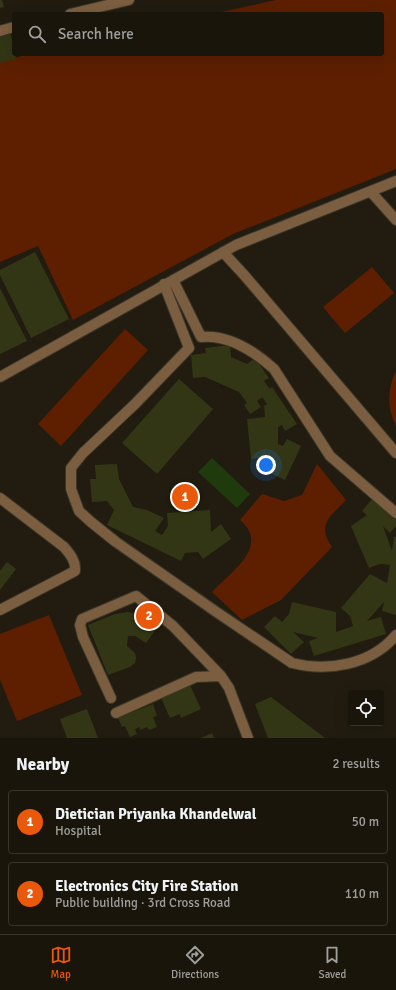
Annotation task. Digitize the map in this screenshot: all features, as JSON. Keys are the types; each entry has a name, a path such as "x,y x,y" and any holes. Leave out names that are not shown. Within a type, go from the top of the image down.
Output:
{"street":[{"path":"78,12 129,0"},
{"path":"0,31 12,28"},
{"path":"0,377 236,245 396,181"},
{"path":"371,192 396,220"},
{"path":"223,252 396,453"},
{"path":"168,282 201,337 210,336 233,342 265,360 274,369 330,456 396,513"},
{"path":"168,282 189,348 135,404 83,453 71,468 71,489 79,511 116,542 292,663 315,667 339,666 351,663 378,652 396,635"},
{"path":"0,498 64,547 71,555 76,565 75,571 0,610"},
{"path":"111,698 83,637 80,625 82,619 136,596 173,626 221,676 229,688 248,738"},
{"path":"116,713 196,677 221,676"}],"shaded area":[{"path":"276,0 396,0 396,169 233,234 73,320 38,246 0,262 0,61 22,56 384,56 384,12 221,12"},
{"path":"372,267 394,293 345,333 323,307"},
{"path":"125,329 148,350 61,446 38,424"},
{"path":"396,371 396,426 391,413 389,398 391,384"},
{"path":"212,458 250,494 237,508 198,472"},
{"path":"317,464 346,500 331,516 325,526 327,539 332,547 281,600 242,620 212,592 237,568 250,549 251,540 248,530 240,520 262,494 284,501 302,495"},
{"path":"49,615 82,695 17,721 0,680 0,634"}],"building":[{"path":"0,0 2,0 4,7 0,8"},
{"path":"11,34 12,56 15,56 16,59 0,63 0,37"},
{"path":"35,252 69,319 31,338 0,275 0,270"},
{"path":"0,288 27,341 0,354"},
{"path":"230,345 231,357 247,364 255,358 269,378 264,381 270,389 272,387 297,424 285,431 282,425 278,427 278,444 283,446 287,439 301,446 285,480 268,472 266,457 251,459 247,419 265,417 264,406 267,404 262,397 257,401 261,407 250,414 244,405 247,403 239,392 205,377 193,378 191,355 206,353 205,348"},
{"path":"179,379 213,409 157,474 122,443"},
{"path":"117,464 119,479 133,507 147,510 164,518 155,531 162,535 168,526 167,513 210,510 211,532 221,524 231,539 203,559 198,552 185,553 181,561 107,525 114,510 107,501 92,502 90,479 96,479 95,465"},
{"path":"373,498 396,517 396,526 390,533 383,526 392,551 394,537 396,537 396,615 382,611 384,602 367,621 381,617 386,634 314,656 309,641 318,638 293,632 304,642 291,654 264,627 275,616 282,622 289,614 292,602 336,612 336,632 353,626 350,616 341,608 370,574 387,583 390,565 380,564 369,568 351,526 367,515 362,511"},
{"path":"7,562 16,569 0,590 0,571"},
{"path":"128,612 148,617 160,624 146,643 135,636 128,636 127,646 135,653 135,663 130,667 108,675 88,625 115,614"},
{"path":"190,685 201,709 181,718 180,714 170,718 161,698"},
{"path":"271,697 325,738 268,738 255,704"},
{"path":"153,704 157,716 153,717 157,727 149,730 147,727 140,730 140,727 135,729 137,734 130,737 125,726 122,727 118,718"},
{"path":"87,709 98,738 67,738 60,719"},
{"path":"212,733 214,738 201,738"}],"place":[{"name":"Dietician Priyanka Khandelwal","path":"185,497"},
{"name":"Electronics City Fire Station","path":"149,616"}]}
